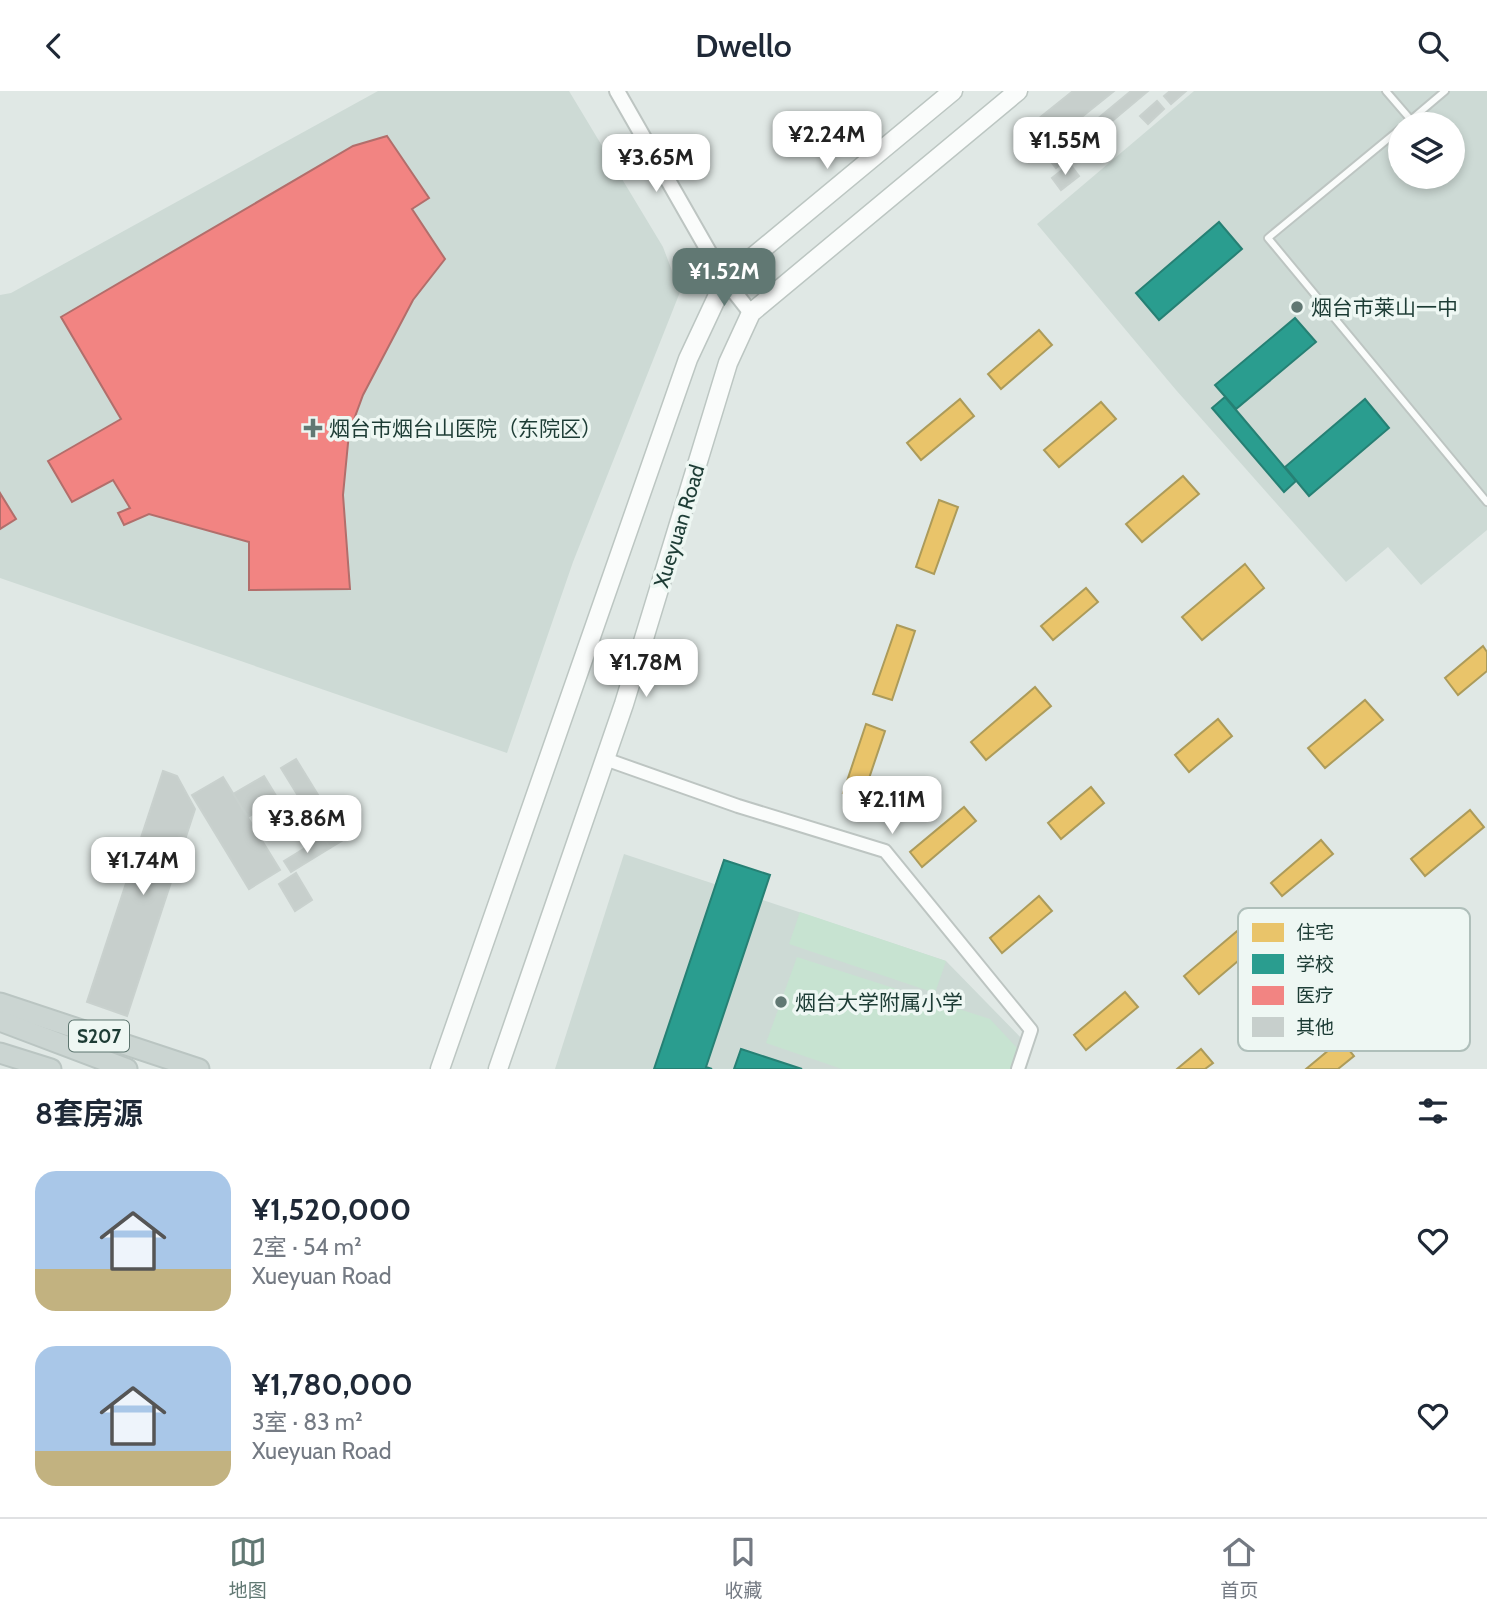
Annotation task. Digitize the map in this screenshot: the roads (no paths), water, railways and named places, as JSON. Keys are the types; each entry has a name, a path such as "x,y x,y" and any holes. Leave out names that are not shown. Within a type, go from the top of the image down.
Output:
{"main road":[{"path":"440,1069 688,359 725,281 953,91"},
{"name":"Xueyuan Road","path":"498,1069 624,704 728,363 751,313 1018,91"},
{"name":"S207","path":"0,1003 198,1069"},
{"path":"0,1021 127,1069"},
{"path":"0,1053 51,1069"}],"street":[{"path":"617,91 725,281 751,313"},
{"path":"606,759 738,806 885,851 1031,1030 1018,1069"}],"lane":[{"path":"1386,91 1401,112"},
{"path":"1420,112 1445,91"},
{"path":"1388,139 1268,238 1487,502"}],"place":[{"name":"烟台市莱山一中","path":"1297,307"},
{"name":"烟台市烟台山医院（东院区）","path":"313,428"},
{"name":"烟台大学附属小学","path":"781,1002"}]}
